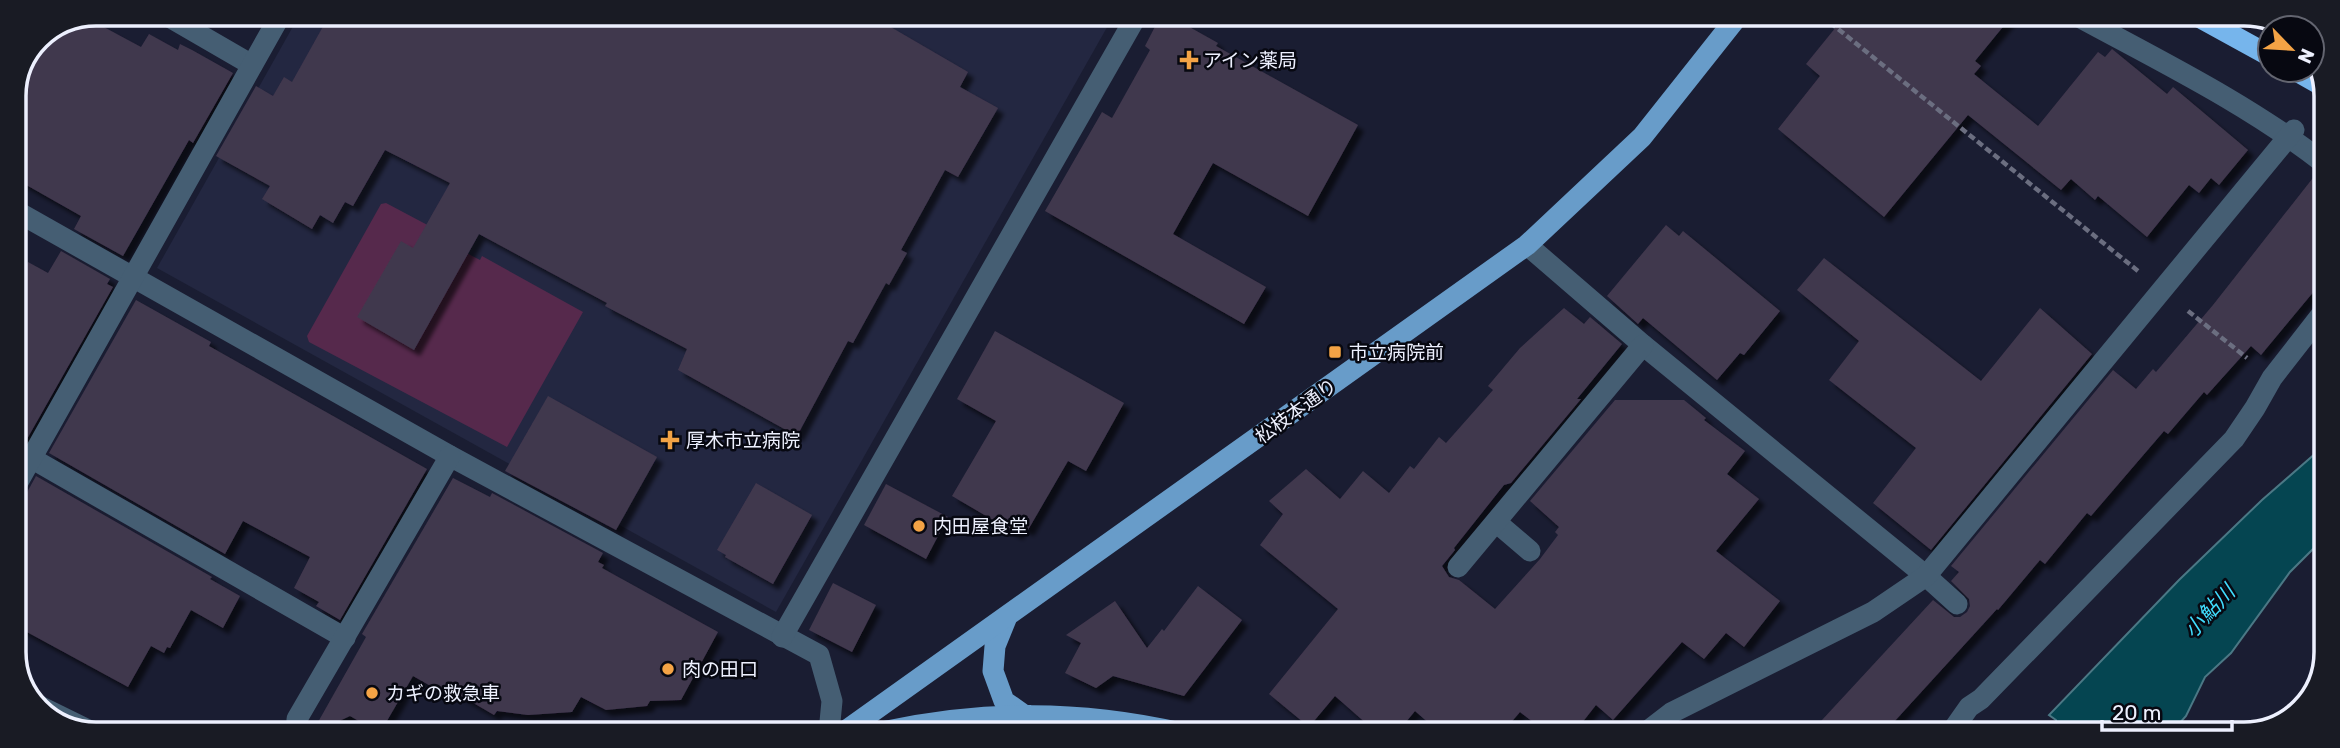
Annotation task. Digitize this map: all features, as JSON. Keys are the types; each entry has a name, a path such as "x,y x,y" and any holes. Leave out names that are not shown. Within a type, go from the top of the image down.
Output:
{"highway":[{"path":"2215,26 2256,48"}],"main road":[{"name":"松枝本通り","path":"858,722 1527,245 1642,136 1730,26"},
{"path":"1007,618 995,646 993,671 1004,701 1024,715"},
{"path":"937,722 1024,715 1085,716 1130,722"}],"street":[{"path":"185,26 252,65"},
{"path":"26,467 274,26"},
{"path":"782,636 1131,26"},
{"path":"2095,26 2292,133 2314,154"},
{"path":"1659,722 1671,713 1873,612 1926,576 2292,133"},
{"path":"26,217 450,456 819,655 832,701 830,722"},
{"path":"1527,245 1643,345 1957,604"},
{"path":"1958,722 1969,706 1981,699 2234,439 2272,378 2314,324"},
{"path":"1458,566 1643,345"},
{"path":"297,722 450,456"},
{"path":"31,458 345,638"},
{"path":"1496,522 1530,551"}],"path":[{"path":"1834,26 2272,378"}],"shaded area":[{"name":"厚木市立病院","path":"293,26 1108,26 776,612 157,268"},
{"path":"386,203 452,238 449,244 480,260 482,256 583,312 507,447 309,342 307,336 381,204"}],"water":[{"name":"小鮎川","path":"2314,455 2314,548 2290,572 2231,653 2205,677 2181,722 2056,722 2049,715 2179,580 2262,500"}],"building":[{"path":"102,26 141,47 149,34 178,50 180,44 233,73 193,143 189,140 123,256 74,229 81,216 26,185 28,82 38,57 47,47 69,32"},
{"name":"厚木市立病院","path":"323,26 889,26 968,72 960,87 998,108 958,177 945,170 901,250 907,253 889,285 886,283 853,343 848,341 797,436 678,370 687,349 479,234 414,350 357,317 401,241 413,248 450,183 385,150 353,206 345,202 333,223 320,215 312,229 262,199 270,186 216,156 256,86 273,96 284,77 292,82"},
{"path":"1155,26 1188,26 1218,43 1216,46 1358,125 1308,216 1213,163 1173,234 1266,287 1244,324 1045,211 1102,112 1112,118 1150,50 1145,46"},
{"path":"1837,26 2004,26 1975,61 1981,66 1974,74 2038,126 2098,52 2105,57 2112,49 2167,94 2173,87 2248,150 2219,185 2211,178 2199,193 2189,185 2147,237 2098,196 2095,200 2071,179 2061,190 1968,115 1884,217 1778,129 1820,76 1806,64"},
{"path":"2314,177 2314,291 2261,355 2251,346 2207,395 2204,392 2168,434 2164,431 2091,516 2087,513 2045,564 2040,560 1998,610 1894,722 1820,722 1933,600 1954,617 1960,617 1967,612 1969,599 1951,581 1959,572 1951,566 2113,370 2136,389 2153,369 2156,372 2213,305"},
{"path":"1666,225 1679,236 1683,231 1780,311 1744,355 1740,353 1717,380 1643,318 1638,324 1607,296"},
{"path":"61,251 110,279 107,284 113,287 26,441 26,266 28,262 48,273"},
{"path":"1824,258 1981,381 2040,308 2092,354 1931,550 1873,503 1916,448 1829,380 1859,341 1797,290"},
{"path":"136,300 211,342 209,346 427,469 340,620 316,606 319,602 294,588 310,557 243,521 225,554 49,453"},
{"path":"1564,308 1584,324 1590,317 1622,344 1577,399 1581,399 1511,483 1504,485 1454,548 1442,566 1449,577 1459,580 1495,609 1558,535 1555,532 1559,527 1530,501 1615,400 1684,400 1706,418 1704,420 1745,451 1727,474 1759,499 1716,551 1780,601 1744,647 1726,633 1704,659 1682,642 1613,720 1596,705 1583,722 1533,722 1520,712 1511,722 1428,722 1415,711 1406,722 1365,722 1335,696 1313,722 1303,722 1269,694 1338,609 1260,545 1283,514 1269,501 1306,469 1340,499 1363,471 1389,493 1410,466 1414,469 1439,437 1446,443 1493,390 1488,386 1520,348"},
{"path":"995,331 1124,403 1086,471 1068,461 1028,530 1021,527 1017,534 952,496 996,421 957,399"},
{"path":"548,396 657,457 616,530 505,471"},
{"path":"36,476 212,577 210,579 240,596 223,628 191,610 170,648 167,647 164,653 151,646 128,687 26,632 26,494"},
{"path":"453,478 490,497 492,493 603,553 598,562 604,565 602,568 718,632 681,700 650,701 647,706 606,710 581,697 572,712 528,715 497,711 494,715 446,687 443,693 413,676 386,722 360,722 350,716 337,722 318,722 366,637 362,634"},
{"path":"756,483 812,515 773,584 717,550"},
{"path":"886,484 948,517 926,559 864,525"},
{"path":"833,583 876,605 852,652 809,630"},
{"path":"1198,586 1242,620 1184,696 1113,676 1096,688 1065,673 1081,643 1066,635 1115,601 1147,648 1162,629 1164,631"}],"place":[{"name":"アイン薬局","path":"1189,60"},
{"name":"市立病院前","path":"1335,352"},
{"name":"厚木市立病院","path":"670,440"},
{"name":"内田屋食堂","path":"919,526"},
{"name":"肉の田口","path":"668,669"},
{"name":"カギの救急車","path":"372,693"}]}
